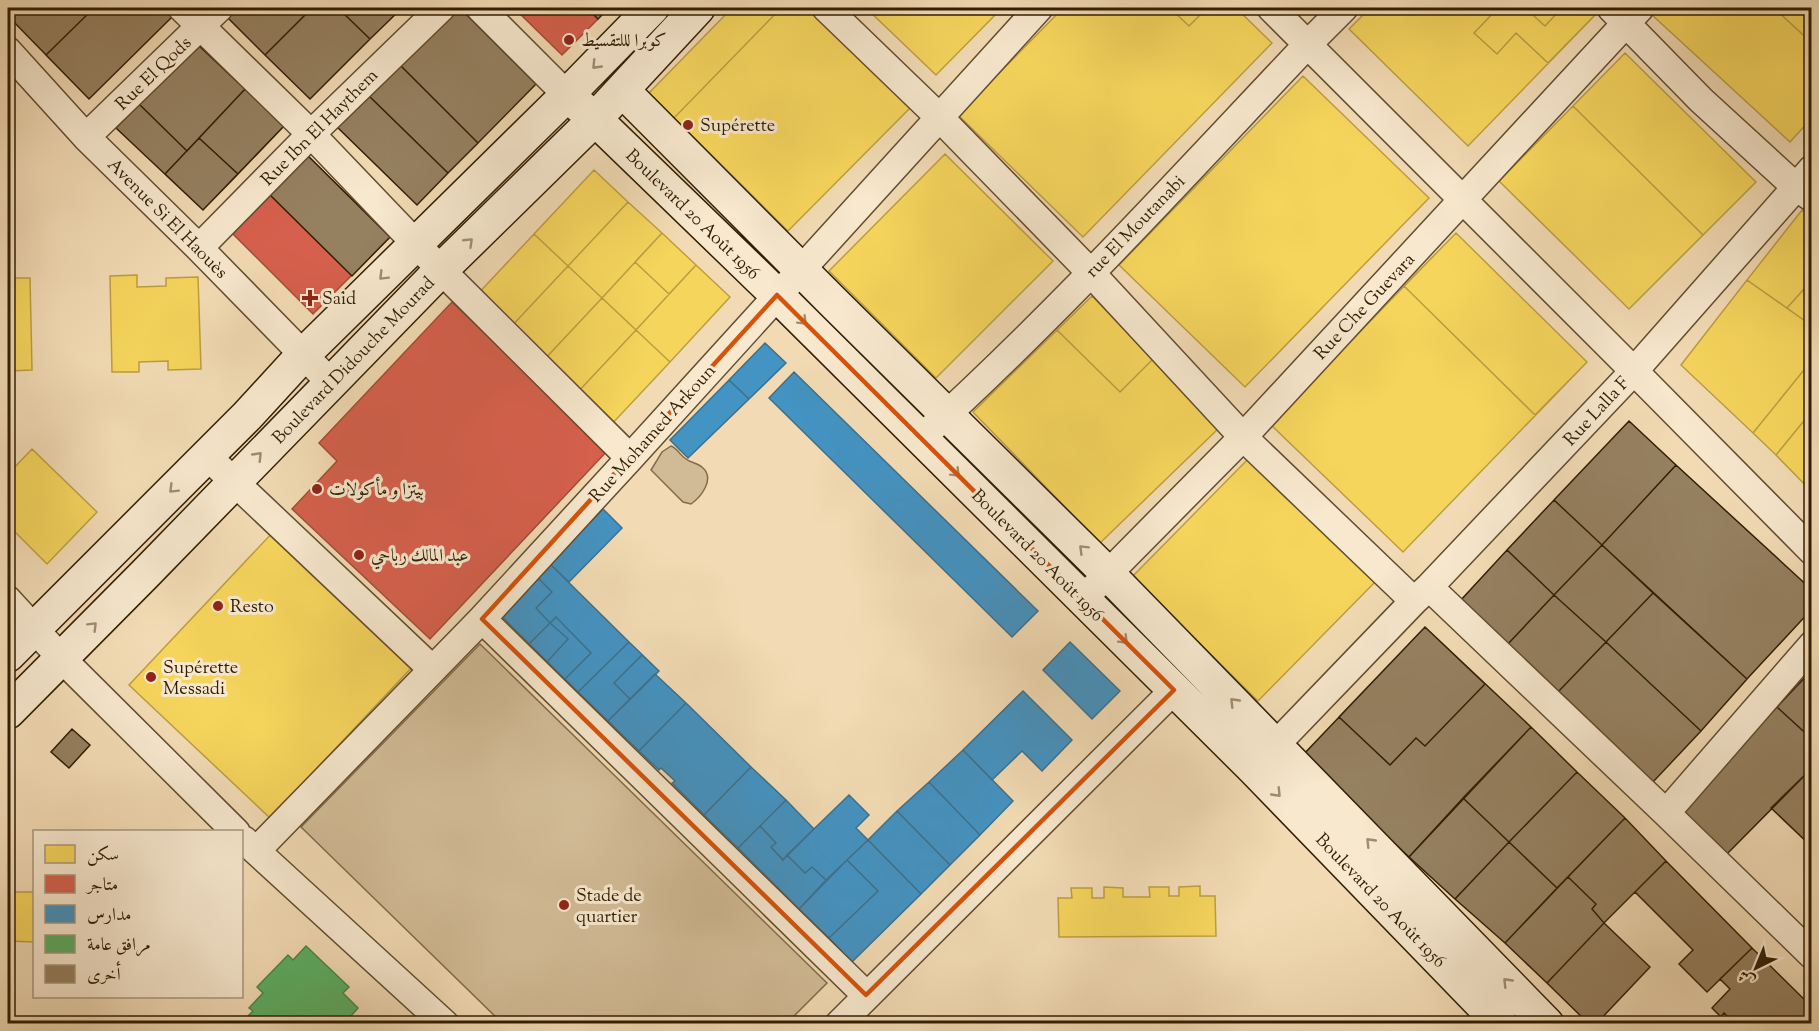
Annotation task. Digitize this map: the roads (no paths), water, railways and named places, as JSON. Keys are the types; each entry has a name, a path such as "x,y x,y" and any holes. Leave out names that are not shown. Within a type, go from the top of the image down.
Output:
{"street":[{"name":"Rue El Qods","path":"86,137 191,17 219,8"},
{"name":"Rue Ibn El Haythem","path":"199,249 311,134 441,8"},
{"path":"480,8 567,95"},
{"name":"Boulevard Didouche Mourad","path":"8,655 247,416 303,355 652,8"},
{"name":"Boulevard Didouche Mourad","path":"8,712 330,382 595,119 698,8"},
{"path":"826,8 939,117 1090,273 1243,437 1666,813 1812,955"},
{"name":"Rue Mohamed Arkoun","path":"249,844 482,619 1039,8"},
{"name":"Rue Lalla F","path":"1253,768 1634,372 1271,8"},
{"name":"rue El Moutanabi","path":"921,438 1090,273 1344,8"},
{"path":"1625,13 1701,100 1806,185 1634,372 1812,551"},
{"name":"Rue Che Guevara","path":"1083,599 1243,437 1462,200 1625,13"},
{"path":"191,17 311,134 417,242 441,270 630,458"},
{"name":"Avenue Si El Haouès","path":"8,51 86,137 330,382"},
{"name":"Boulevard 20 Août 1956","path":"622,90 1108,574 1547,1023"},
{"name":"Boulevard 20 Août 1956","path":"567,95 595,119 921,438 1253,768 1501,1023"},
{"path":"207,456 432,669"},
{"path":"8,600 61,658 235,830"},
{"path":"482,619 866,995"},
{"path":"1666,813 1812,645"},
{"path":"839,1023 1174,690"},
{"path":"249,844 445,1023"}],"place":[{"name":"كوبرا لللتقسيط","path":"569,40"},
{"name":"Supérette","path":"688,125"},
{"name":"Said","path":"310,298"},
{"name":"بيتزا و مأكولات","path":"317,489"},
{"name":"عبد المالك رباحي","path":"359,555"},
{"name":"Resto","path":"218,606"},
{"name":"Supérette Messadi","path":"151,677"},
{"name":"Stade de quartier","path":"564,905"}]}
